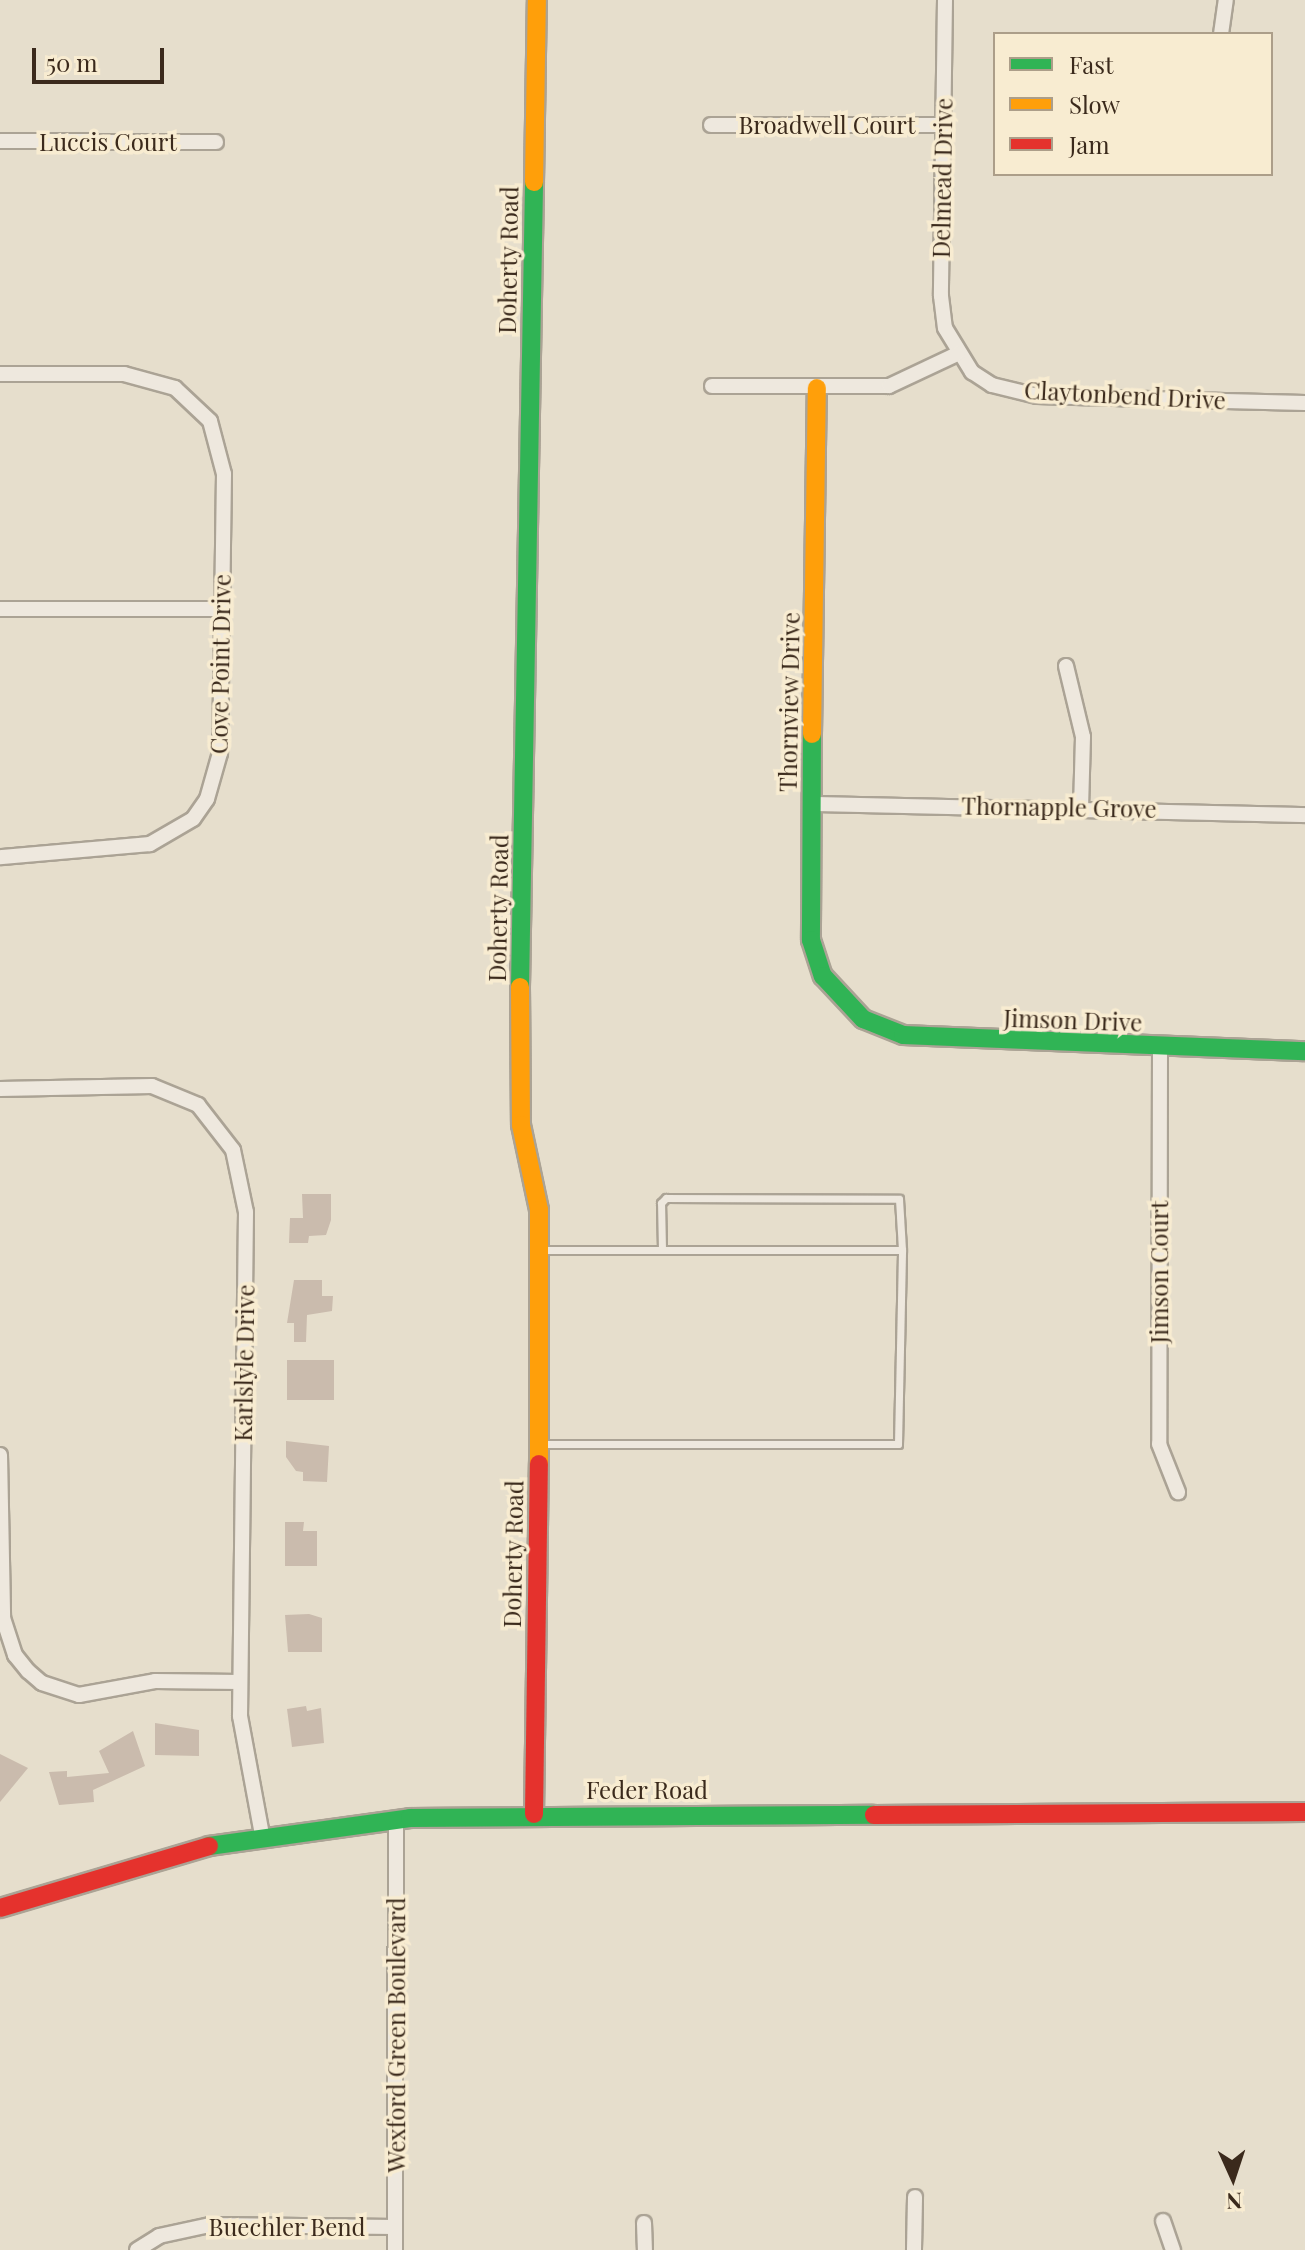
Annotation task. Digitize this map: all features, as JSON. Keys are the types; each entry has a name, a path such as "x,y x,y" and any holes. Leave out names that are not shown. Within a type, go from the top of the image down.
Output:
{"street":[{"name":"Doherty Road","path":"534,1814 540,1250 539,1210 523,1149 519,1046 537,0"},
{"name":"Delmead Drive","path":"945,0 941,296 945,328 957,354"},
{"path":"1221,32 1226,0"},
{"name":"Broadwell Court","path":"711,125 942,125"},
{"name":"Luccis Court","path":"0,141 216,142"},
{"path":"712,386 889,386 957,354"},
{"name":"Claytonbend Drive","path":"957,354 992,385 1037,396 1305,403"},
{"name":"Cove Point Drive","path":"0,374 124,374 175,388 198,404 210,421 223,456 220,753 216,778 193,819 150,844 0,857"},
{"name":"Thornview Drive","path":"817,388 811,940 823,976 846,1006"},
{"path":"0,609 222,609"},
{"path":"1066,666 1083,737 1081,807"},
{"name":"Thornapple Grove","path":"812,804 1081,807 1305,815"},
{"name":"Jimson Drive","path":"846,1006 883,1029 926,1038 1305,1051"},
{"name":"Jimson Court","path":"1160,1047 1159,1444 1178,1492"},
{"name":"Karlslyle Drive","path":"0,1089 152,1086 198,1105 233,1150 246,1212 240,1682 243,1746 262,1835"},
{"path":"0,1455 3,1618 7,1639 28,1671 42,1683 79,1695 155,1681 240,1682"},
{"name":"Feder Road","path":"0,1908 187,1851 262,1835 396,1819 534,1814 1305,1812"},
{"name":"Wexford Green Boulevard","path":"395,2250 396,1819"},
{"path":"914,2250 915,2197"},
{"path":"1163,2221 1173,2250"},
{"path":"644,2223 645,2250"},
{"name":"Buechler Bend","path":"137,2250 159,2236 210,2225 395,2227"}],"lane":[{"path":"539,1444 898,1444 902,1250 899,1199 682,1198 661,1203 662,1249"},
{"path":"540,1250 902,1250"}],"building":[{"path":"302,1194 331,1194 331,1220 326,1235 309,1236 308,1243 289,1243 290,1218 303,1218"},
{"path":"294,1280 322,1280 322,1296 333,1296 332,1311 307,1315 306,1342 294,1342 294,1323 287,1323"},
{"path":"287,1360 334,1360 334,1400 287,1400"},
{"path":"286,1441 329,1446 327,1482 303,1481 303,1472 296,1471 286,1457"},
{"path":"285,1522 304,1522 303,1531 317,1531 317,1566 285,1566"},
{"path":"309,1614 322,1618 322,1652 288,1652 285,1615"},
{"path":"306,1706 307,1711 321,1708 324,1743 292,1747 287,1709"},
{"path":"155,1723 199,1730 199,1756 155,1755"},
{"path":"133,1731 145,1766 93,1790 94,1802 59,1805 49,1772 67,1771 67,1777 109,1773 99,1751"},
{"path":"0,1754 28,1768 0,1802"}],"traffic: fast":[{"path":"520,987 534,182"},
{"path":"812,734 811,940 823,976 863,1019 903,1035 1305,1051"},
{"path":"209,1846 410,1818 874,1815"}],"traffic: slow":[{"path":"534,182 537,0"},
{"path":"812,734 817,388"},
{"path":"520,987 521,1125 539,1210 539,1464"}],"traffic: jam":[{"path":"534,1814 539,1464"},
{"path":"874,1815 1305,1812"},
{"path":"0,1908 209,1846"}]}
